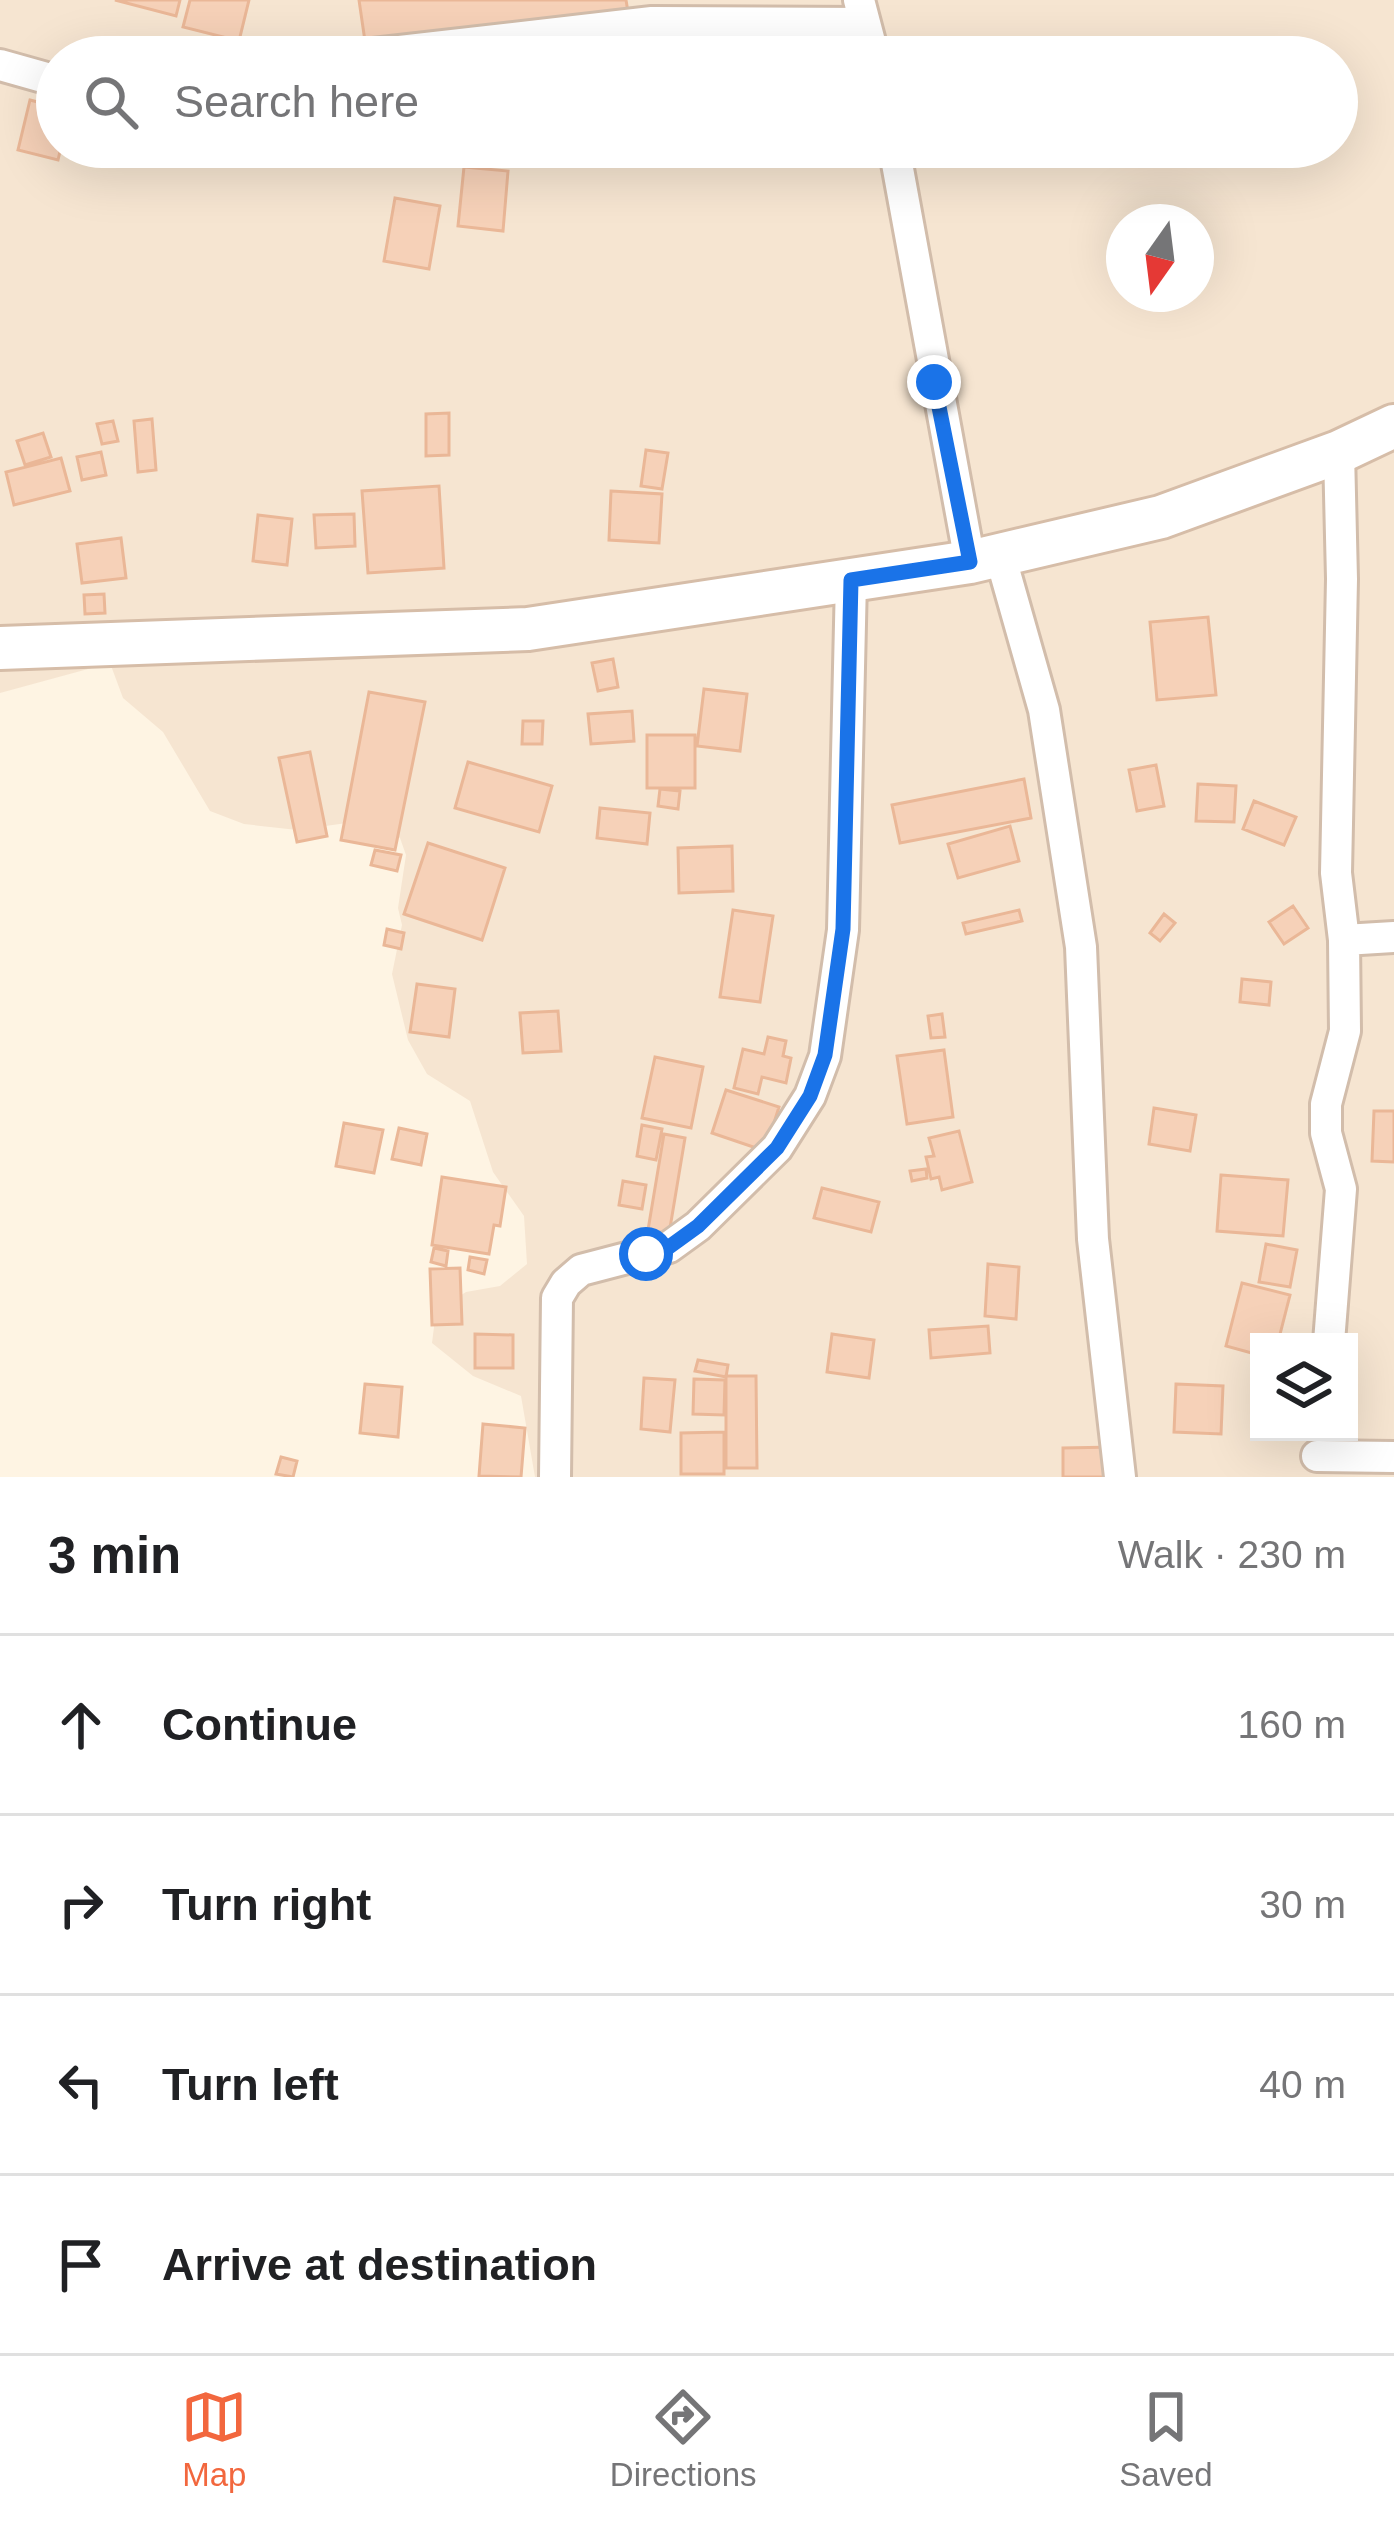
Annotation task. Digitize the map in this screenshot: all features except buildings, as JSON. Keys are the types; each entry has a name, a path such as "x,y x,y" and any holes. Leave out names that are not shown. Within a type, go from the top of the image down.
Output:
{"main road":[{"path":"0,649 528,629 985,559 1161,517 1339,452 1394,426"}],"street":[{"path":"530,36 652,22 862,12"},
{"path":"0,65 36,75"},
{"path":"899,168 985,559 1044,710 1081,947 1093,1239 1120,1477"},
{"path":"1330,1333 1341,1189 1326,1133 1326,1104 1345,1031 1344,940 1336,873 1342,579 1339,452"},
{"path":"555,1477 557,1298 566,1282 581,1270 669,1247 698,1226 777,1148 810,1096 825,1055 843,929 851,580"},
{"path":"1344,940 1394,937"},
{"path":"1317,1455 1394,1457"}],"shaded area":[{"path":"0,0 1394,0 1394,1477 535,1477 521,1396 473,1376 432,1343 436,1311 466,1292 500,1286 527,1264 524,1216 493,1172 470,1101 427,1074 408,1040 392,974 402,925 398,908 406,855 400,838 368,820 297,830 244,824 210,811 163,732 123,698 110,663 0,693"}],"route":[{"path":"646,1254 669,1247 698,1226 777,1148 810,1096 825,1055 843,929 851,580 970,562 934,382"}]}
